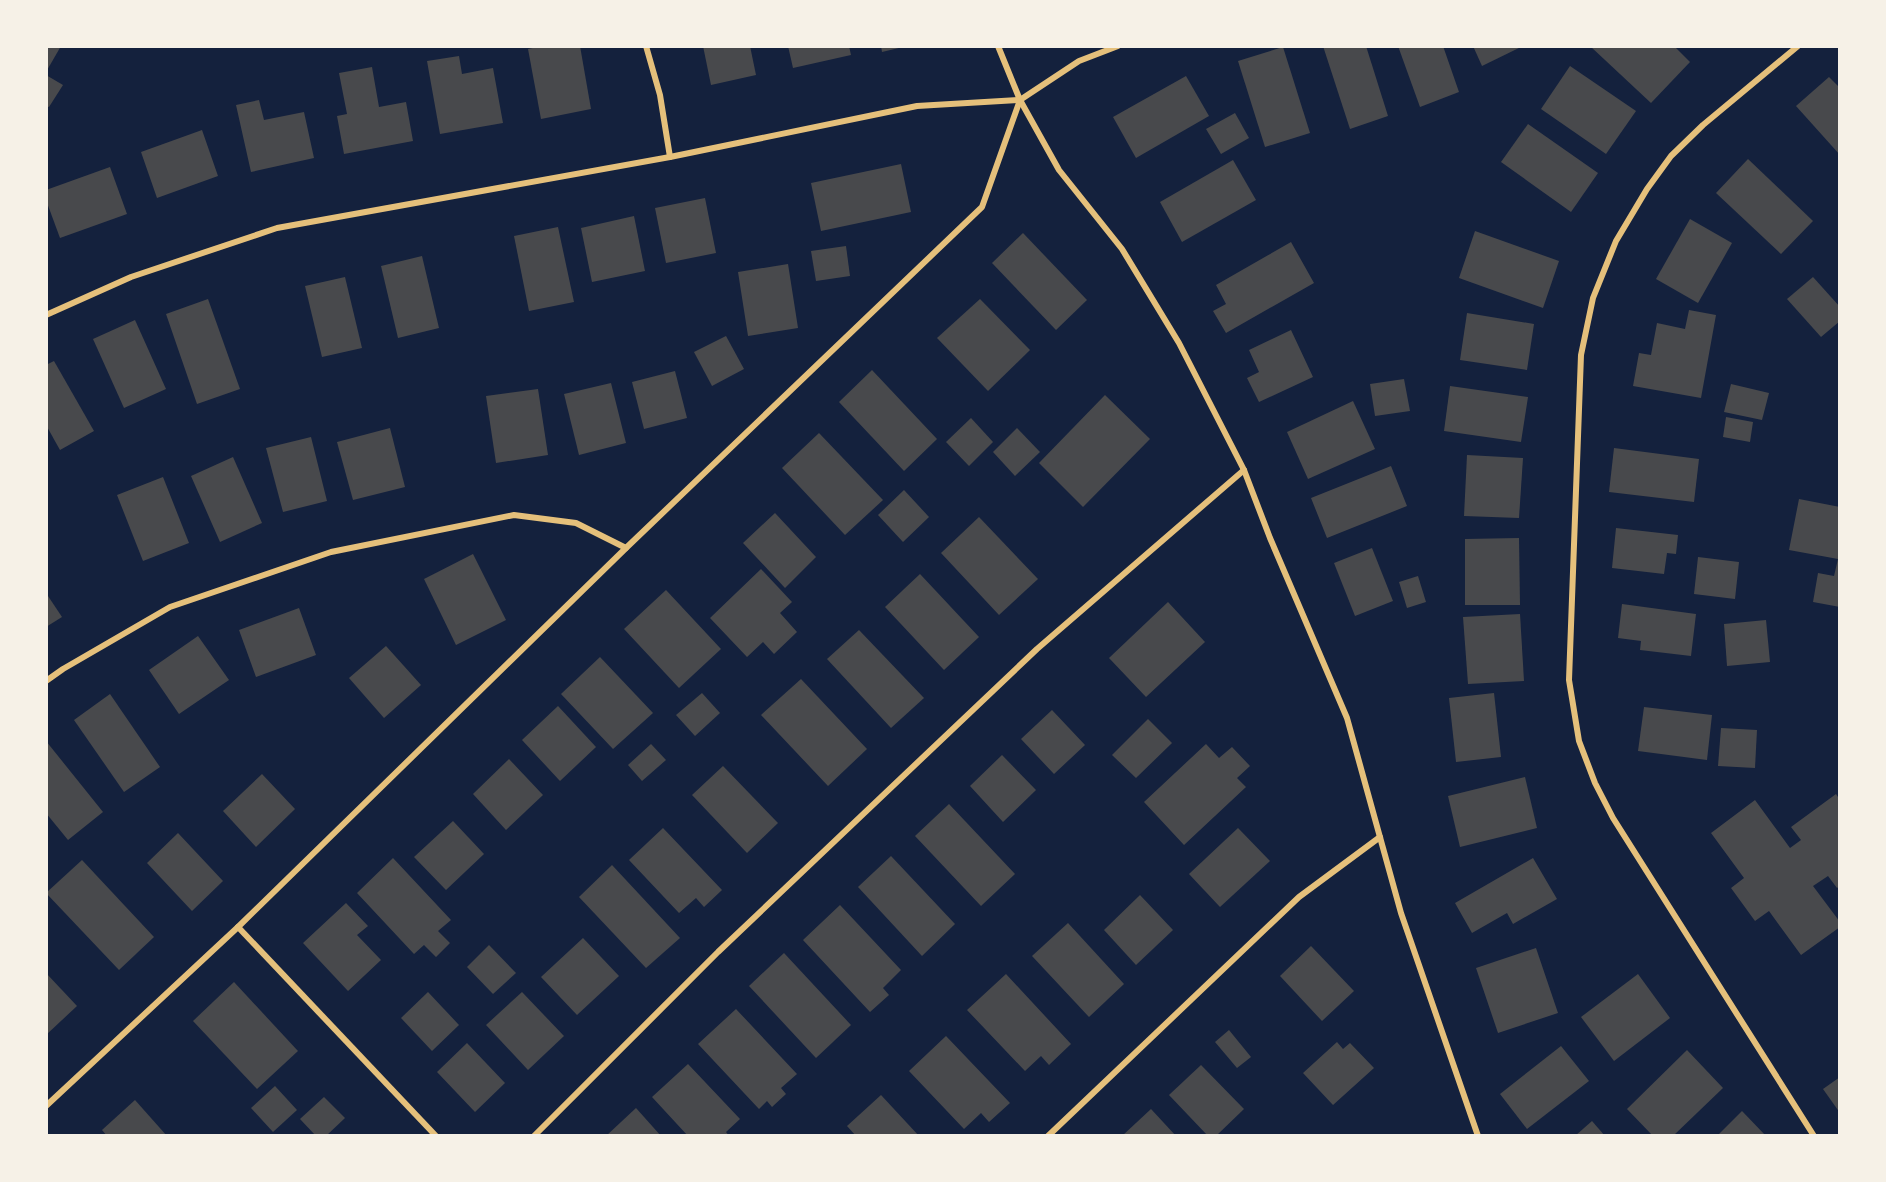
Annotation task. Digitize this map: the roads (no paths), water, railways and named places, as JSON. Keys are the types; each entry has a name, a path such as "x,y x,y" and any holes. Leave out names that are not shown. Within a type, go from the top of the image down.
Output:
{"street":[{"path":"646,46 660,95 670,157"},
{"path":"998,46 1020,100 1059,170 1122,249 1134,268 1179,343 1244,470 1270,538 1347,718 1401,914 1478,1136"},
{"path":"46,315 131,277 277,228 670,157 917,106 1020,100 1079,62 1118,46"},
{"path":"1798,46 1703,125 1671,156 1647,189 1616,241 1593,298 1581,355 1569,680 1579,741 1595,783 1613,818 1814,1136"},
{"path":"46,1106 238,927 626,548 982,207 1020,100"},
{"path":"534,1136 718,952 1037,649 1244,470"},
{"path":"46,681 170,607 331,552 514,515 576,523 626,548"},
{"path":"1048,1136 1299,897 1380,837"},
{"path":"238,927 436,1136"}]}
